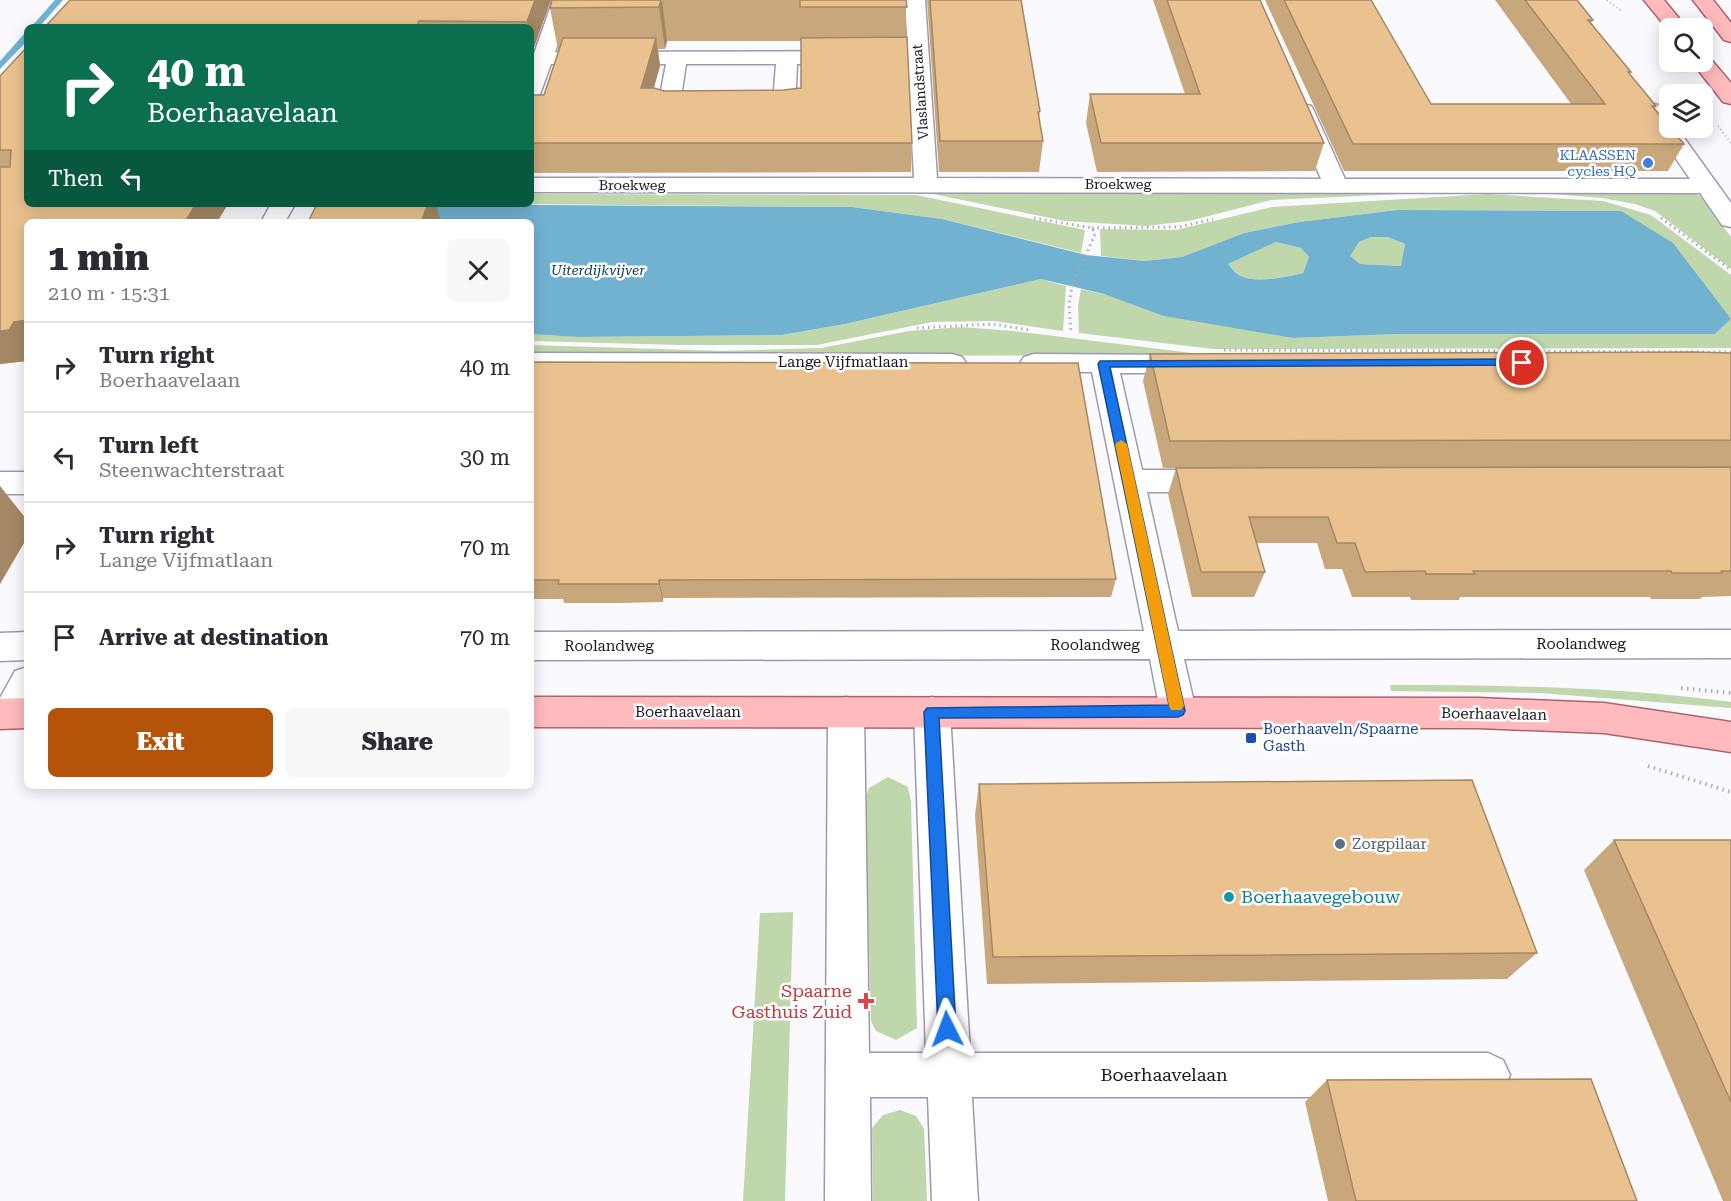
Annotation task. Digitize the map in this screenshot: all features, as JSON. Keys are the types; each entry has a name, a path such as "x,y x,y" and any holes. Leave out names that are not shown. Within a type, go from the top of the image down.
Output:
{"main road":[{"path":"1654,0 1669,18"},
{"path":"1703,0 1731,36"},
{"path":"1718,20 1731,2"},
{"path":"1711,72 1731,97"},
{"name":"Boerhaavelaan","path":"534,712 1478,713 1592,717 1731,737"}],"street":[{"path":"534,84 563,0"},
{"name":"Vlaslandstraat","path":"915,0 926,184"},
{"path":"543,58 918,57"},
{"path":"677,58 668,111 714,110"},
{"path":"738,110 784,110 787,58"},
{"path":"1292,87 1336,185"},
{"path":"1639,91 1731,220"},
{"name":"Broekweg","path":"534,185 1706,186"},
{"name":"Lange Vijfmatlaan","path":"534,362 1104,364 1222,357"},
{"path":"1104,364 1162,645 1178,711"},
{"path":"1128,481 1246,481"},
{"path":"0,483 24,483"},
{"name":"Roolandweg","path":"534,646 1731,644"},
{"path":"0,647 24,646"},
{"path":"12,713 24,687"},
{"path":"846,712 848,1201"},
{"path":"932,712 955,1201"},
{"name":"Boerhaavelaan","path":"848,1075 1488,1075"}],"path":[{"path":"1030,217 1092,228 1095,234 1076,273 1069,303 1072,336"},
{"path":"1222,357 1731,352"}],"green space":[{"path":"1488,189 1685,191 1700,196 1731,237 1731,269 1655,211 1635,204 1602,198"},
{"path":"928,191 1466,191 1271,200 1189,221 1146,226 1065,221 928,193"},
{"path":"534,194 916,195 1085,230 1081,253 942,219 852,207 534,204"},
{"path":"1488,194 1603,201 1651,215 1731,275 1731,319 1621,211 1397,210 1299,222 1244,233 1182,257 1145,261 1101,256 1100,229 1176,230 1272,207"},
{"path":"1371,237 1388,237 1405,244 1402,266 1360,264 1349,256 1359,242"},
{"path":"1276,242 1301,248 1309,257 1303,273 1271,279 1253,279 1239,275 1228,264"},
{"path":"1041,279 1066,286 1063,331 994,321 932,322 817,345 680,345 534,341 534,334 577,337 782,335 845,324"},
{"path":"1081,289 1293,338 1399,334 1715,334 1731,319 1731,348 1213,349 1079,333 1078,305"},
{"path":"961,327 1013,331 1208,355 534,357 534,345 722,351 821,348 909,331"},
{"path":"1390,685 1518,686 1604,690 1731,702 1731,708 1540,693 1391,691"},
{"path":"888,777 908,787 911,802 917,1028 896,1040 876,1031 871,1021 865,799 869,788"},
{"path":"793,912 785,1201 743,1201 760,913"},
{"path":"900,1110 916,1116 924,1129 927,1201 873,1201 872,1128 883,1115"}],"water":[{"name":"Uiterdijkvijver","path":"534,205 852,207 942,219 1086,255 1145,261 1182,257 1244,233 1299,222 1397,210 1621,211 1673,243 1731,319 1715,334 1399,334 1293,338 1164,316 1104,294 1041,279 845,324 782,335 577,337 534,334 534,219 385,219 391,207 534,207","holes":["1371,237 1388,237 1405,244 1401,266 1360,264 1350,256 1359,242","1276,242 1301,248 1309,257 1303,273 1271,279 1253,279 1238,274 1228,264"]}],"building":[{"path":"70,0 535,0 527,22 48,24"},
{"path":"552,0 661,0 659,7 550,8"},
{"path":"800,0 906,0 907,7 800,7"},
{"path":"930,0 1021,0 1043,141 940,141"},
{"path":"1167,0 1260,0 1324,143 1101,143 1090,94 1200,94"},
{"path":"1284,0 1371,0 1431,104 1605,104 1525,0 1577,0 1593,20 1588,20 1656,106 1652,106 1659,114 1659,138 1679,138 1684,144 1353,144"},
{"path":"907,37 912,143 534,143 534,95 544,95 563,38 656,38 641,88 664,91 801,88 801,38"},
{"path":"24,50 24,207 194,207 187,219 24,219 24,320 14,322 9,330 0,331 0,167 10,167 11,150 0,150 0,76"},
{"path":"316,207 427,207 422,219 310,219"},
{"path":"1731,353 1731,440 1170,441 1150,354"},
{"path":"534,362 1078,363 1116,579 659,580 659,584 558,584 559,580 534,580"},
{"path":"1731,467 1731,571 1672,573 1671,571 1473,571 1475,574 1426,574 1425,571 1365,572 1355,543 1337,543 1328,517 1249,517 1265,572 1201,572 1176,468"},
{"name":"Boerhaavegebouw","path":"1472,780 1537,953 993,957 979,784"},
{"path":"1614,840 1731,840 1731,1102"},
{"path":"1591,1079 1637,1201 1356,1201 1327,1080"}],"waterway":[{"path":"38,24 59,0"},
{"path":"0,66 24,39"}],"slow traffic":[{"path":"1121,444 1176,706"}],"place":[{"name":"KLAASSEN cycles HQ","path":"1648,163"},
{"name":"Boerhaaveln/Spaarne Gasth","path":"1251,738"},
{"name":"Zorgpilaar","path":"1340,844"},
{"name":"Boerhaavegebouw","path":"1229,897"},
{"name":"Spaarne Gasthuis Zuid","path":"866,1001"}],"route":[{"path":"947,1029 932,712 1178,711 1162,645 1104,364 1522,363"}]}
